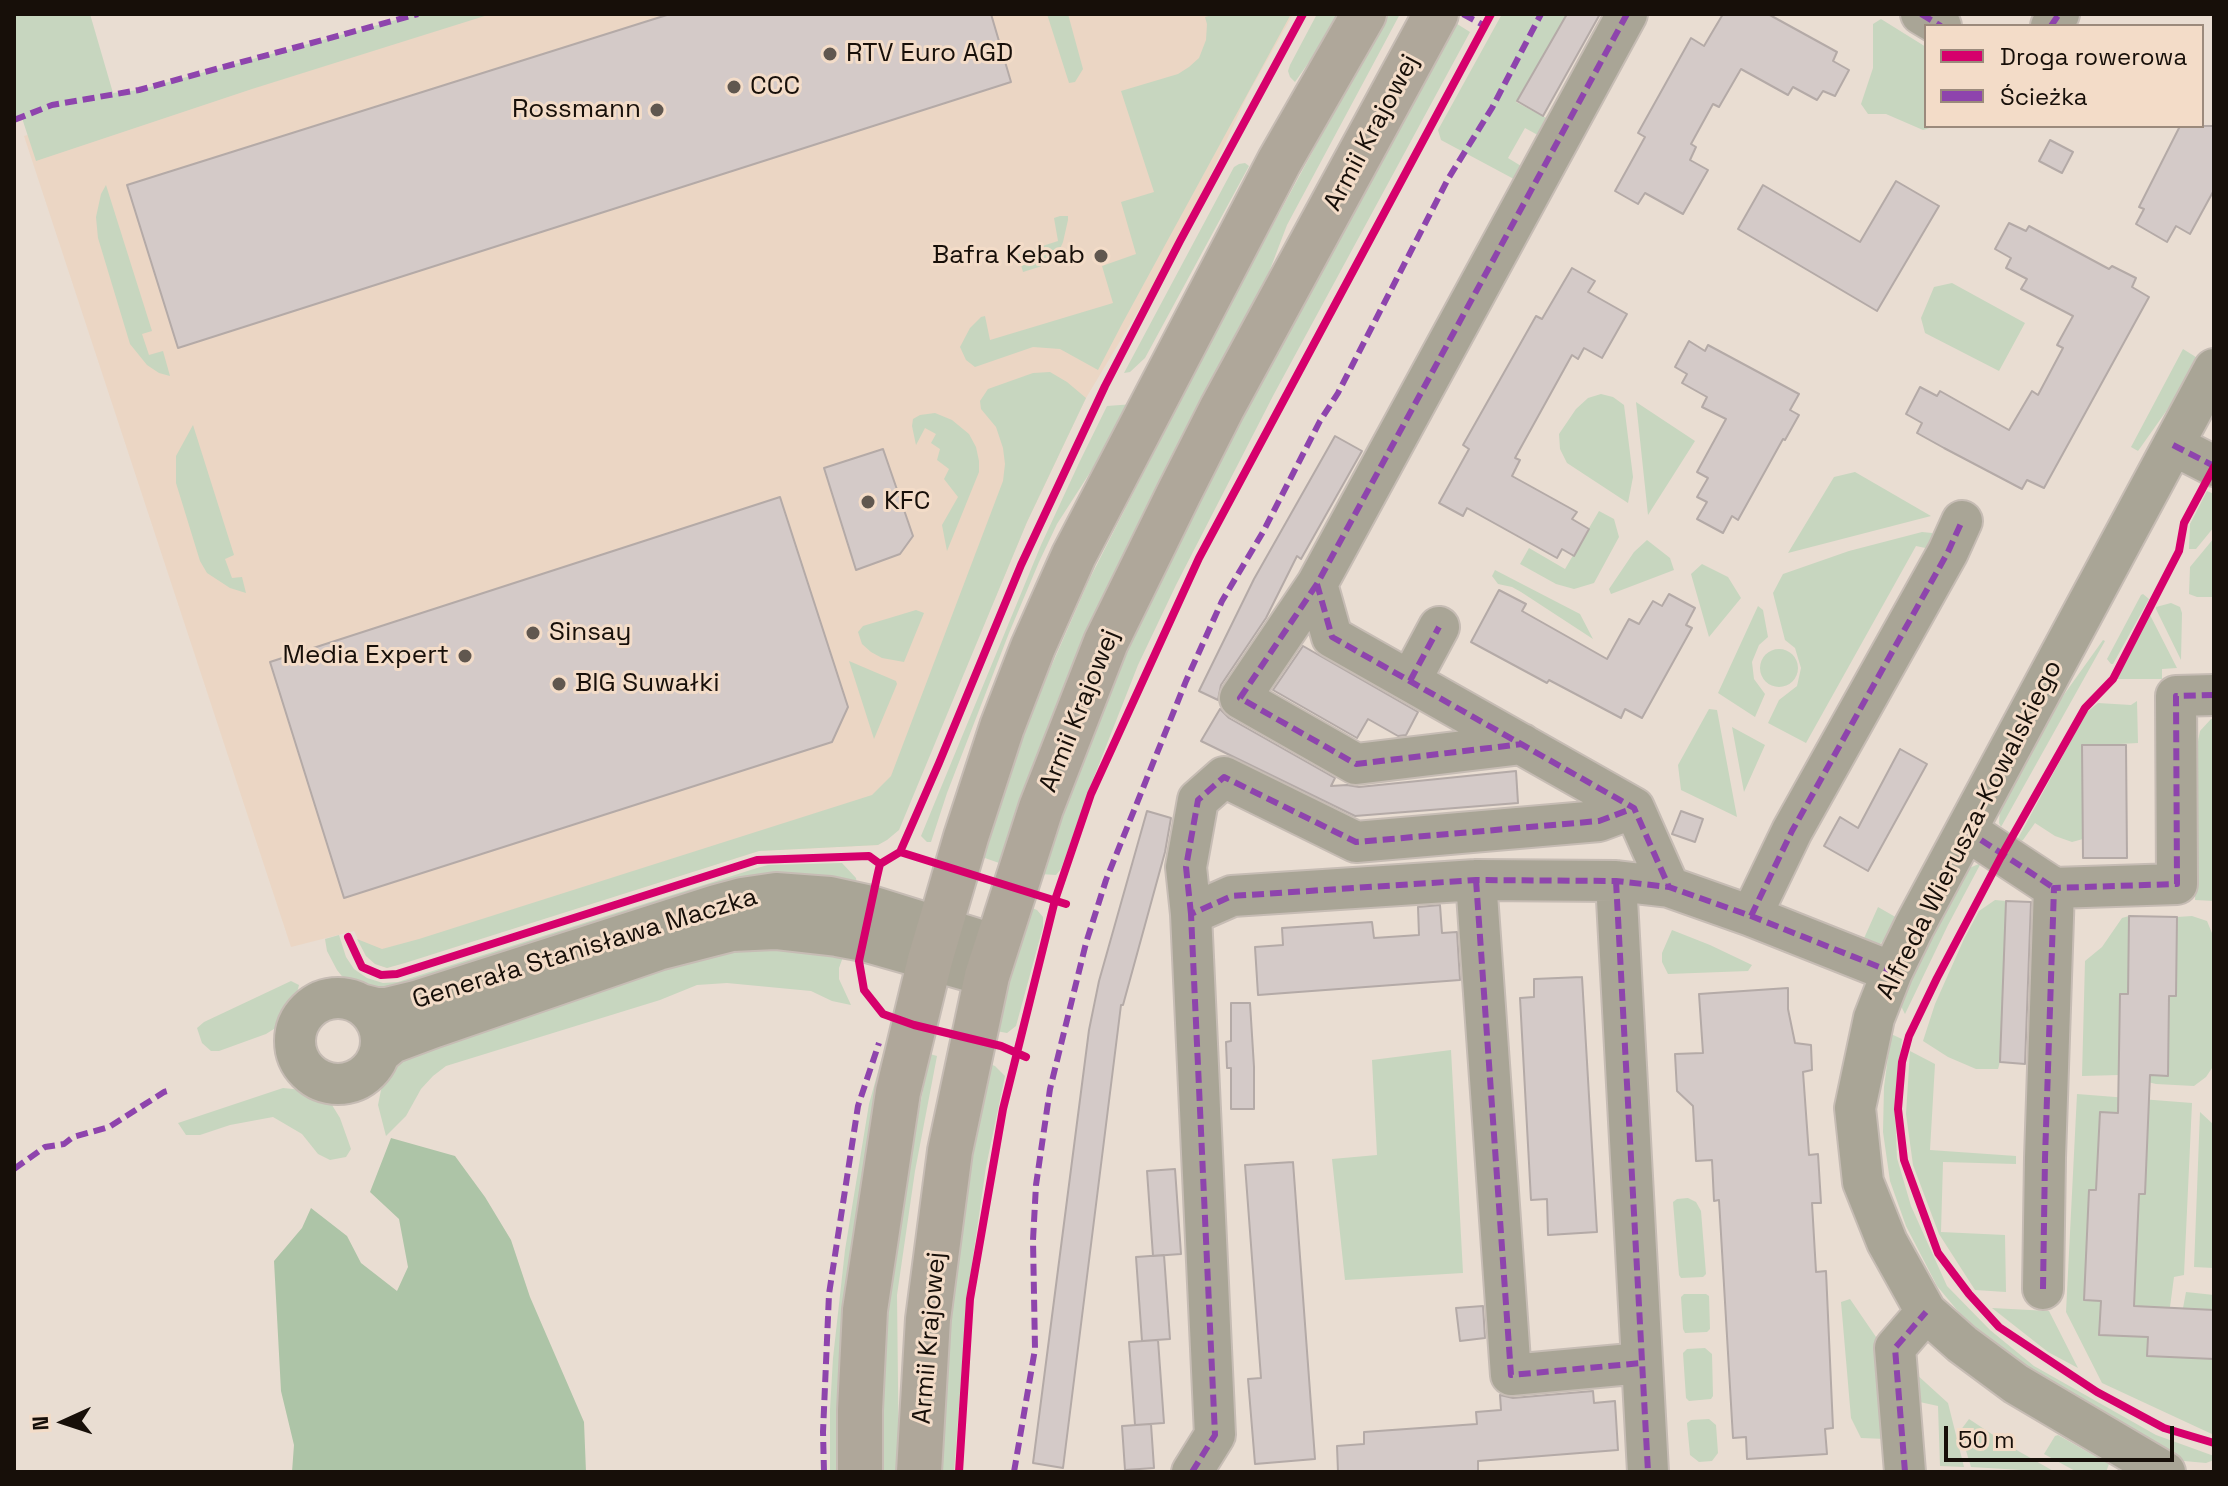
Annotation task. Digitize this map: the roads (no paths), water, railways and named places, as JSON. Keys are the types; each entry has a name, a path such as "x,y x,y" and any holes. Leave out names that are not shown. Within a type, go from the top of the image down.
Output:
{"main road":[{"path":"860,1472 865,1310 898,1092 962,848 1002,727 1074,555 1279,162 1364,14"},
{"name":"Armii Krajowej","path":"919,1472 928,1319 950,1151 991,960 1041,808 1106,642 1222,408 1436,14"}],"street":[{"path":"1522,744 1356,764 1240,698 1317,584 1627,14"},
{"name":"Alfreda Wierusza-Kowalskiego","path":"2165,1472 2016,1384 1962,1344 1926,1312 1887,1242 1863,1182 1855,1108 1874,1018 1892,972 2214,369"},
{"path":"2173,445 2214,466"},
{"path":"1751,916 1792,831 1948,552 1962,521"},
{"path":"1317,584 1332,637 1634,808 1669,887"},
{"path":"1410,681 1439,627"},
{"path":"1966,830 2054,888 2177,884 2176,696 2214,695"},
{"path":"1192,1472 1215,1435 1191,914 1186,867 1198,800 1224,777 1356,842 1599,821 1634,808"},
{"path":"1191,914 1232,896 1476,880 1616,881 1669,887 1892,972"},
{"path":"1476,880 1511,1375 1642,1363"},
{"path":"1616,881 1648,1472"},
{"path":"2043,1289 2054,888"},
{"name":"Generała Stanisława Maczka","path":"360,1004 387,1008 416,1001 716,905 758,895 803,893 871,906 935,944"},
{"name":"Generała Stanisława Maczka","path":"379,1054 392,1043 435,1027 658,950 732,931 775,929 864,941 935,944 991,960"},
{"path":"348,999 360,1004 371,1013 378,1025 381,1039 374,1066 352,1083 325,1083 313,1077 297,1055 297,1029 303,1016 324,1000 348,999"},
{"path":"1905,1472 1895,1348 1926,1312"}],"place":[{"name":"RTV Euro AGD","path":"830,54"},
{"name":"CCC","path":"734,87"},
{"name":"Rossmann","path":"657,110"},
{"name":"Bafra Kebab","path":"1101,256"},
{"name":"KFC","path":"868,502"},
{"name":"Sinsay","path":"533,633"},
{"name":"Media Expert","path":"465,656"},
{"name":"BIG Suwałki","path":"559,684"}]}
